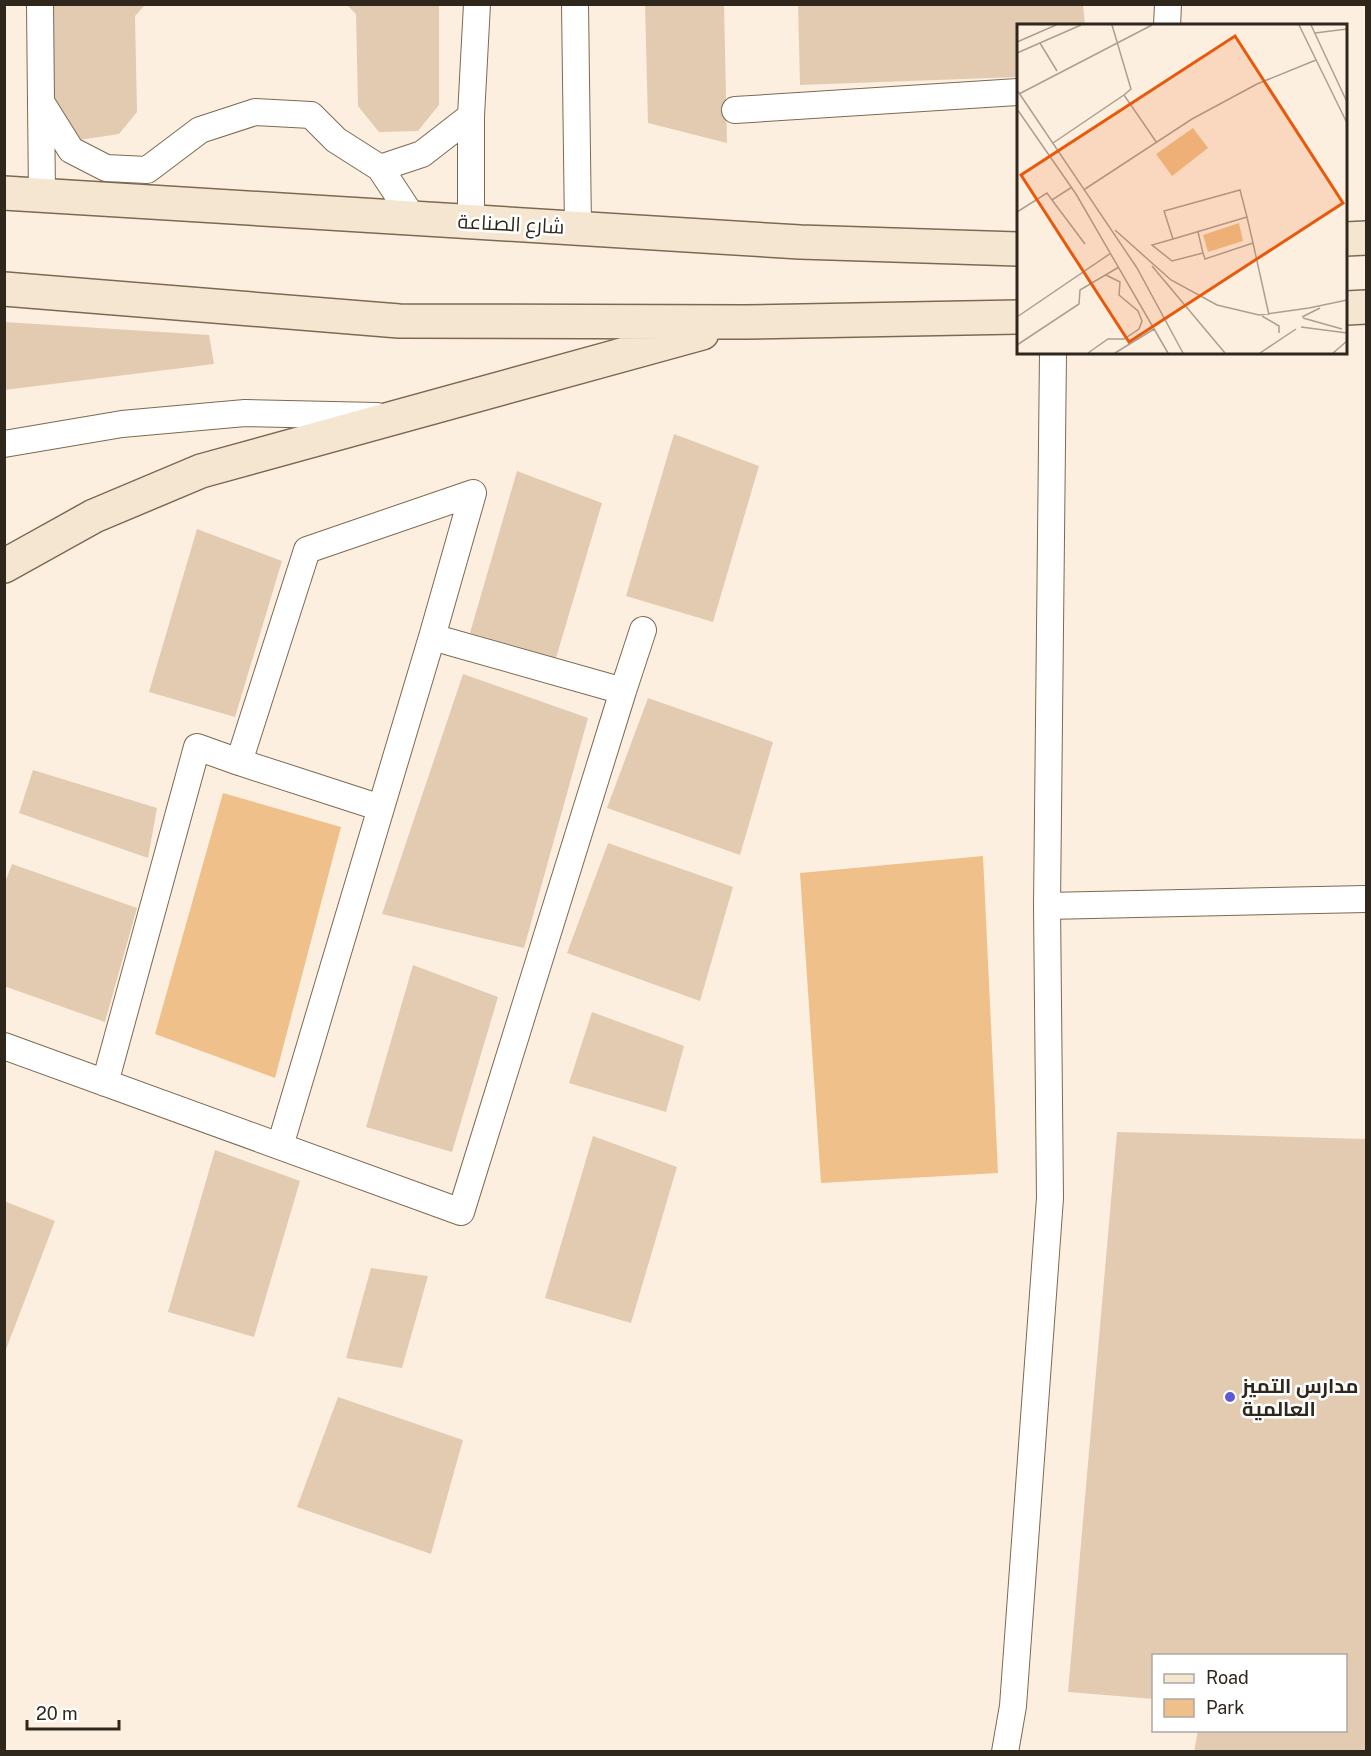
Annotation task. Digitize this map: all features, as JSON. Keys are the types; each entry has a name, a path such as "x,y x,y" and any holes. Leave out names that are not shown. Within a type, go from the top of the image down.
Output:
{"street":[{"path":"40,4 42,195"},
{"path":"471,222 471,116 477,4"},
{"path":"575,4 578,228"},
{"path":"1167,24 1168,4"},
{"path":"735,110 1017,92"},
{"path":"41,102 72,150 147,186 201,130 255,112 311,115 336,140 380,168 413,218"},
{"path":"380,168 422,154 471,116"},
{"name":"شارع الصناعة","path":"4,193 42,195 147,186 413,218 800,242 1017,249"},
{"path":"1347,239 1366,238"},
{"path":"4,289 399,321 745,322 1017,317"},
{"path":"1347,308 1366,307"},
{"path":"4,566 94,516 201,471 394,416 745,322"},
{"path":"1005,1752 1013,1706 1050,1198 1047,906 1053,354"},
{"path":"4,444 122,424 245,413 394,416"},
{"path":"239,762 307,550 473,493 280,1146"},
{"path":"4,1046 461,1212 643,630"},
{"path":"432,637 623,691"},
{"path":"105,1083 197,747 381,808"},
{"path":"1047,906 1366,899"}],"green space":[{"path":"223,793 341,827 275,1078 155,1034"},
{"path":"983,856 998,1173 821,1183 800,873"}],"building":[{"path":"51,4 146,4 135,16 137,112 119,134 79,140 55,116"},
{"path":"346,4 439,4 439,105 418,131 379,132 358,106 356,14"},
{"path":"645,4 724,4 727,143 648,123"},
{"path":"798,4 1083,4 1085,24 1017,24 1017,77 800,85"},
{"path":"4,322 209,335 214,364 4,390"},
{"path":"674,434 759,466 713,622 626,596"},
{"path":"517,471 602,503 556,658 470,633"},
{"path":"197,529 282,561 235,717 149,692"},
{"path":"463,674 588,718 524,948 382,914"},
{"path":"648,698 773,742 740,855 607,808"},
{"path":"33,770 157,808 148,858 19,813"},
{"path":"608,843 733,887 700,1001 567,953"},
{"path":"12,864 137,908 105,1022 4,986 4,885"},
{"path":"413,965 498,997 452,1152 366,1127"},
{"path":"592,1012 684,1046 666,1112 569,1083"},
{"name":"مدارس التميز العالمية","path":"1117,1132 1366,1139 1366,1752 1194,1752 1198,1732 1347,1732 1347,1654 1152,1654 1152,1699 1068,1692"},
{"path":"593,1136 677,1167 631,1323 545,1298"},
{"path":"215,1150 300,1181 254,1337 168,1312"},
{"path":"4,1201 55,1221 5,1352 4,1352"},
{"path":"371,1268 428,1276 402,1368 346,1358"},
{"path":"338,1397 463,1440 431,1554 297,1507"}],"place":[{"name":"مدارس التميز العالمية","path":"1230,1397"}]}
